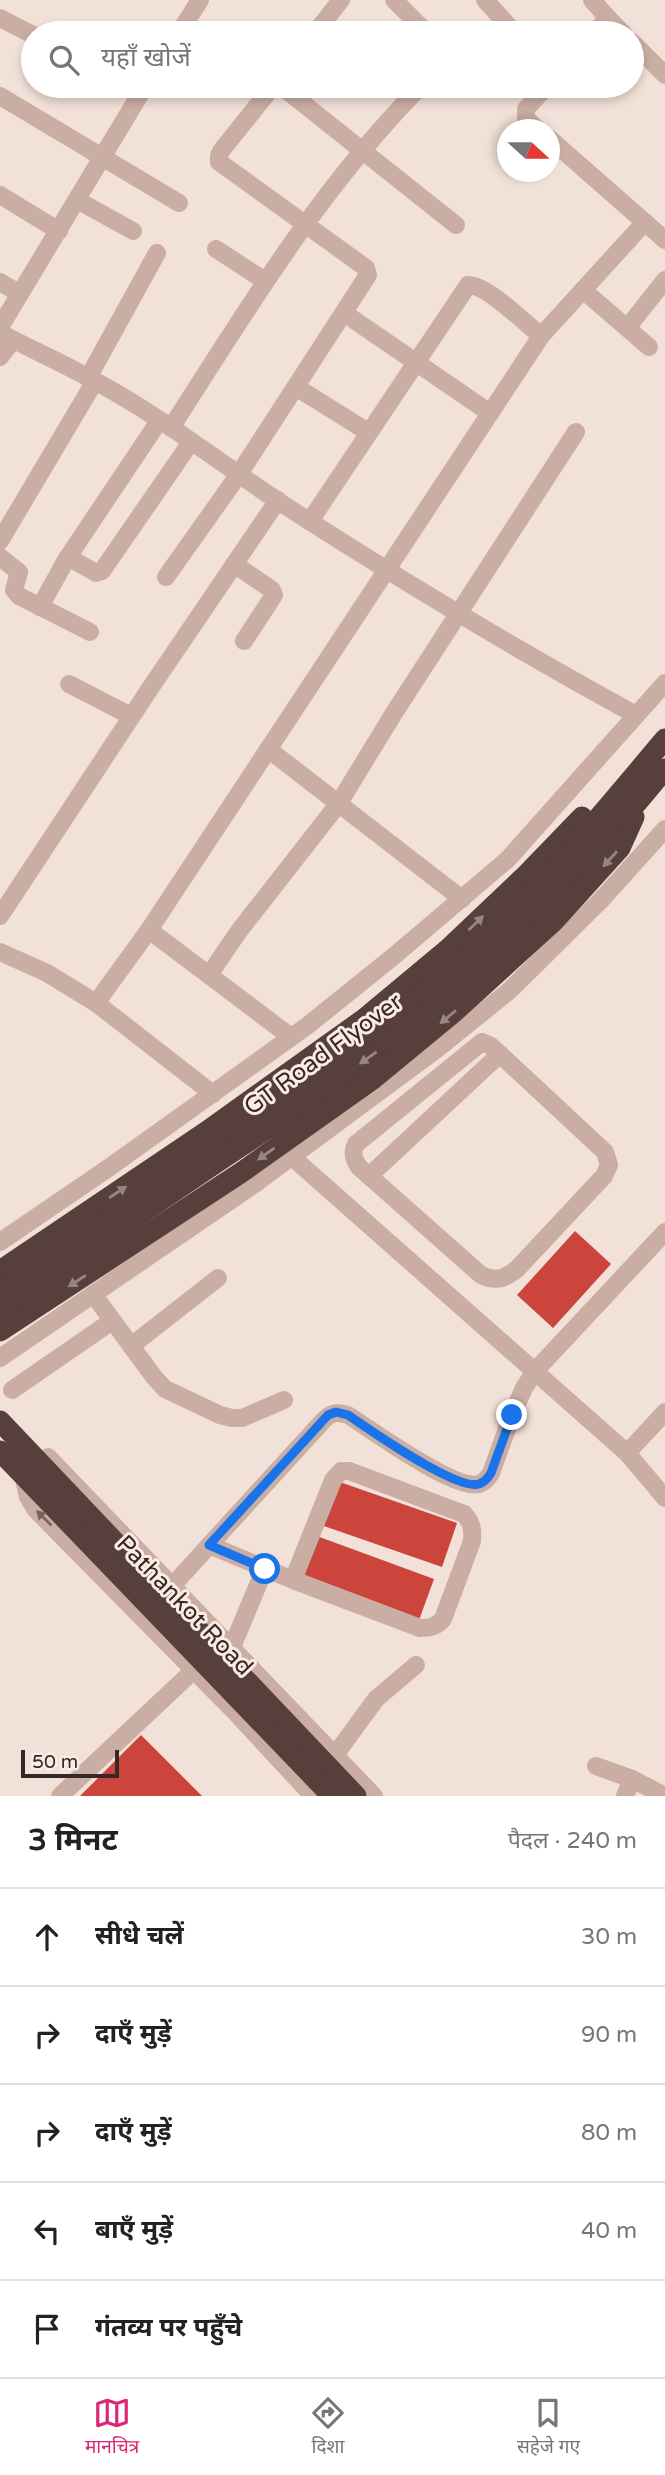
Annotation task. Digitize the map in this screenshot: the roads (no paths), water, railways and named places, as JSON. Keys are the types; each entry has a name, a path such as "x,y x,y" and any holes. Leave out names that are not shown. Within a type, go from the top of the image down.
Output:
{"highway":[{"path":"0,1271 206,1132 364,1020 448,950 588,811 633,776 665,739"},
{"path":"3,1327 253,1164 373,1079 453,1013 554,921 620,848 641,799 665,769"},
{"name":"GT Road Flyover","path":"3,1327 218,1152 375,1032 458,963 535,890 633,776"},
{"name":"GT Road Flyover","path":"0,1290 390,1042 472,973 551,897 641,799"},
{"path":"0,1419 356,1796"},
{"name":"Pathankot Road","path":"0,1451 332,1796"}],"street":[{"path":"324,21 341,0"},
{"path":"394,0 415,21"},
{"path":"485,0 504,21"},
{"path":"592,0 611,21"},
{"path":"185,21 195,1"},
{"path":"0,18 21,29"},
{"path":"605,21 608,18"},
{"path":"644,53 665,75"},
{"path":"0,96 179,203"},
{"path":"0,357 4,333 20,294 104,158 133,98"},
{"path":"166,578 239,474 369,271 219,162 222,151 264,98"},
{"path":"296,98 456,225"},
{"path":"40,607 68,557 165,425 304,225 362,151 410,98"},
{"path":"527,119 526,109 536,98"},
{"path":"560,148 665,240"},
{"path":"0,195 60,231"},
{"path":"77,200 133,231"},
{"path":"96,1003 149,930 541,336 645,222"},
{"path":"216,249 265,281"},
{"path":"0,541 92,379 157,253"},
{"path":"627,328 665,281"},
{"path":"0,282 20,294"},
{"path":"310,521 465,288 471,284 495,299 541,336"},
{"path":"583,290 649,346"},
{"path":"344,313 490,413"},
{"path":"4,333 92,379 310,521 458,613 533,659 636,715"},
{"path":"296,387 368,432"},
{"path":"209,975 239,931 339,803 576,432"},
{"path":"68,557 96,573 102,571 191,442"},
{"path":"0,915 6,896 278,500"},
{"path":"0,557 19,572 15,593 90,632"},
{"path":"234,564 274,594 244,642"},
{"path":"0,1242 291,1037 362,983 462,899 508,859 665,683"},
{"path":"69,684 131,716"},
{"path":"268,749 462,899"},
{"path":"0,1358 292,1157 399,1078 509,991 602,899 665,829"},
{"path":"149,930 291,1037"},
{"path":"0,952 47,973 96,1003 213,1094"},
{"path":"478,1044 486,1044 500,1054 605,1152 609,1165 604,1176 517,1269 499,1280 481,1275 369,1176 354,1159 353,1149 478,1044"},
{"path":"369,1176 500,1054"},
{"path":"399,1078 429,1118"},
{"path":"292,1157 535,1371 626,1454 663,1492"},
{"path":"173,1585 328,1415 336,1412 348,1415 415,1460 466,1483 478,1485 485,1481 491,1473 524,1388 535,1371 665,1232"},
{"path":"131,1346 218,1279"},
{"path":"93,1294 165,1389 220,1415 242,1418 284,1401"},
{"path":"12,1390 112,1321"},
{"path":"626,1454 665,1412"},
{"path":"0,1419 26,1435 374,1796"},
{"path":"209,1545 265,1569 293,1580 420,1628 430,1628 443,1619 472,1541 473,1529 464,1514 349,1471 341,1471 333,1480 293,1580"},
{"path":"23,1475 28,1497 36,1510 313,1796"},
{"path":"232,1647 265,1569"},
{"path":"335,1755 376,1699 416,1665"},
{"path":"60,1796 194,1671"},
{"path":"596,1766 632,1779 665,1796"},
{"path":"625,1796 632,1779"}]}
